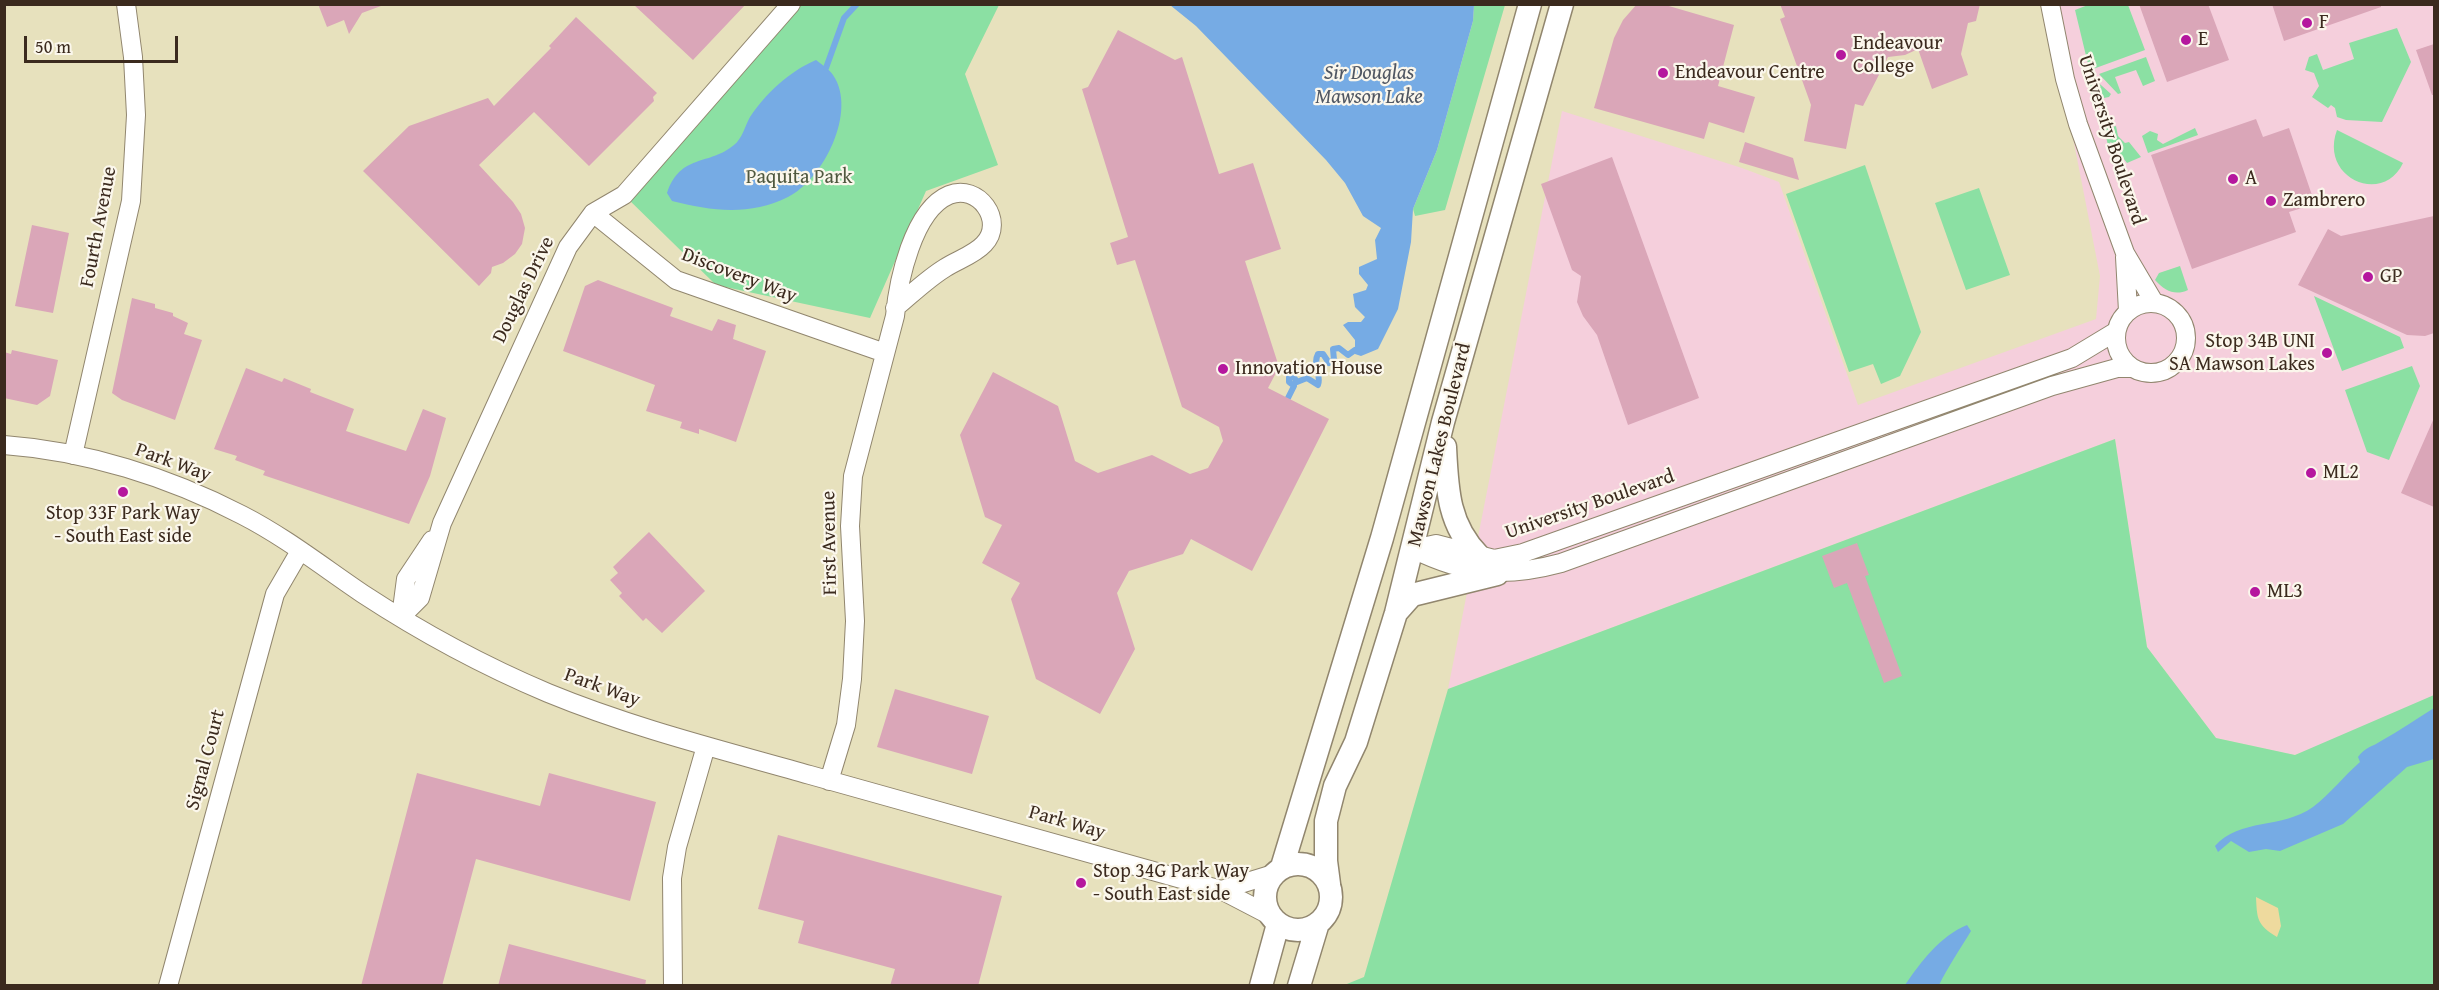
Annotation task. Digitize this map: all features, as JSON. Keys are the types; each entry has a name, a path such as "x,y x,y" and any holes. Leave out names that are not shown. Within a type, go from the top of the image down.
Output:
{"street":[{"name":"Fourth Avenue","path":"73,455 131,201 136,115 133,57 126,4"},
{"name":"Douglas Drive","path":"401,617 406,579 442,523 557,267 593,213 624,195 791,4"},
{"name":"Mawson Lakes Boulevard","path":"1278,871 1382,538 1530,4"},
{"name":"Mawson Lakes Boulevard","path":"1329,884 1326,821 1335,786 1356,742 1396,613 1443,422 1562,4"},
{"name":"University Boulevard","path":"2050,4 2065,79 2078,123 2125,253 2154,302"},
{"name":"First Avenue","path":"829,781 846,725 852,679 855,621 850,526 853,476 896,308 899,284 915,237 931,208 949,195 962,193 981,200 990,213 992,226 989,237 983,245 933,276 896,308"},
{"name":"Discovery Way","path":"593,213 676,280 885,353"},
{"name":"University Boulevard","path":"2125,253 2128,311"},
{"path":"2154,302 2165,305 2176,313 2184,325 2186,338 2183,352 2176,363 2159,373 2148,374 2132,368 2125,362 2117,351 2115,332 2128,311 2138,304 2154,302"},
{"name":"University Boulevard","path":"1413,549 1436,544 1479,556 1506,558 1599,528 2072,358 2115,332"},
{"name":"University Boulevard","path":"1413,549 1432,558 1497,574 1533,570 1561,563 2052,387 2116,368 2132,368"},
{"path":"1443,422 1447,496 1462,537 1479,556"},
{"name":"Park Way","path":"4,445 38,447 169,482 243,515 401,617 503,673 549,693 642,727 706,746 1221,890 1275,920"},
{"path":"1382,538 1413,549"},
{"name":"Signal Court","path":"168,986 275,594 300,551"},
{"path":"1396,613 1412,595 1497,574"},
{"path":"673,986 672,878 677,847 706,746"},
{"path":"1221,890 1305,864 1323,875 1329,884 1330,905 1318,923 1299,986"},
{"path":"1261,986 1275,920 1265,895 1267,884 1278,871"},
{"path":"1275,920 1298,930 1318,923"}],"shaded area":[{"path":"2047,5 2434,5 2434,709 2294,755 2216,738 2147,647 2115,439 1448,689 1562,111 1742,168 1779,182 1858,405 2096,319 2100,276"}],"green space":[{"name":"Paquita Park","path":"790,5 999,5 965,74 998,165 926,191 870,318 716,285 624,195"},
{"path":"1474,5 1505,5 1445,210 1415,216 1413,209 1437,150 1473,21"},
{"path":"2088,5 2128,5 2145,50 2093,69 2088,64 2075,10"},
{"path":"2397,28 2411,62 2382,122 2346,120 2337,117 2335,108 2331,105 2328,108 2312,97 2319,86 2314,73 2305,70 2309,57 2317,54 2323,70 2354,59 2349,43"},
{"path":"2146,57 2155,81 2143,86 2136,70 2115,77 2121,93 2118,94 2099,74"},
{"path":"2082,68 2111,94 2109,97 2093,100"},
{"path":"2116,126 2118,136 2125,143 2129,142 2141,157 2127,163 2111,142 2108,145 2104,129"},
{"path":"2195,128 2198,135 2148,153 2142,136 2150,131 2158,134 2157,140 2163,144"},
{"path":"2337,130 2403,163 2394,176 2382,183 2369,184 2356,181 2345,173 2337,161 2334,147"},
{"path":"1865,165 1921,332 1900,376 1881,384 1873,364 1849,372 1786,194"},
{"path":"1979,188 2010,275 1966,290 1935,203"},
{"path":"2180,266 2188,290 2179,293 2170,291 2155,280 2159,273"},
{"path":"2314,296 2400,337 2404,348 2342,371"},
{"path":"2412,366 2420,386 2389,460 2367,452 2345,390"},
{"path":"2115,439 2147,647 2216,738 2295,755 2434,695 2434,985 1342,986 1364,977 1448,689"}],"sand":[{"path":"2256,897 2278,908 2281,926 2277,937 2265,929 2259,921"}],"water":[{"name":"Sir Douglas Mawson Lake","path":"1170,5 1474,5 1473,21 1437,150 1413,209 1411,242 1398,309 1378,349 1361,356 1355,354 1355,340 1343,325 1348,322 1361,322 1365,317 1355,307 1353,294 1366,290 1368,285 1359,274 1359,267 1377,259 1375,240 1381,228 1363,216 1345,183 1326,160 1196,26"},
{"path":"816,60 833,75 840,90 839,125 824,160 801,188 774,203 745,209 716,209 672,201 667,193 680,172 734,145 763,100 797,70"},
{"path":"2434,708 2434,759 2407,767 2343,824 2280,851 2266,849 2249,852 2231,841 2218,852 2215,846 2236,831 2301,814 2313,807 2360,762 2358,757 2363,751"},
{"path":"1967,925 1971,931 1939,985 1905,985 1940,943"}],"building":[{"path":"318,4 381,4 381,6 362,13 349,34 344,20 327,27"},
{"path":"633,4 746,4 693,60"},
{"name":"Endeavour Centre","path":"1637,4 1662,4 1734,25 1718,86 1755,97 1744,133 1709,122 1704,139 1594,108 1614,38 1623,20"},
{"name":"Endeavour College","path":"1780,4 1980,4 1976,21 1968,23 1961,54 1968,75 1932,89 1918,49 1905,55 1888,57 1863,106 1855,104 1846,149 1804,141 1811,105 1780,19 1785,17"},
{"name":"E","path":"2139,4 2208,4 2229,60 2167,82"},
{"name":"F","path":"2272,4 2381,4 2381,7 2284,41"},
{"path":"576,17 657,93 653,97 654,101 589,166 534,112 479,165 513,202 521,214 525,228 522,244 515,254 503,263 492,267 491,273 479,286 363,171 409,126 488,98 494,106 551,48 549,46"},
{"name":"Innovation House","path":"1118,30 1175,60 1182,57 1219,174 1253,163 1281,249 1245,261 1279,367 1268,388 1329,419 1252,571 1191,539 1183,554 1129,571 1117,593 1135,649 1100,714 1036,679 1011,599 1020,583 982,563 1002,525 985,517 960,435 993,372 1058,406 1075,461 1098,473 1152,455 1190,474 1208,468 1223,441 1219,427 1182,407 1135,260 1117,265 1110,243 1128,237 1082,89 1088,87"},
{"path":"2434,44 2434,95 2432,95 2416,50"},
{"name":"A","path":"2256,119 2263,137 2289,128 2315,204 2289,212 2296,232 2192,269 2151,155"},
{"path":"1745,142 1793,158 1799,180 1739,162"},
{"path":"1612,157 1699,398 1628,425 1597,335 1583,316 1577,302 1581,276 1572,270 1541,184"},
{"name":"GP","path":"2434,216 2434,333 2425,336 2407,335 2298,285 2328,229 2341,236"},
{"path":"32,225 69,233 53,313 15,306"},
{"path":"598,280 673,308 670,316 712,331 718,319 736,325 733,339 766,351 736,442 699,429 699,434 680,428 682,422 646,411 655,385 563,351 585,286"},
{"path":"132,298 155,304 155,308 173,313 173,316 188,323 184,334 202,340 175,420 122,400 112,393"},
{"path":"12,350 58,360 50,396 37,405 4,398 4,352 11,354"},
{"path":"246,368 282,382 284,378 311,389 310,392 354,409 346,431 406,451 423,409 446,418 430,476 409,524 263,475 265,471 235,460 237,456 214,449"},
{"path":"2434,418 2434,507 2401,493"},
{"path":"649,532 705,591 662,633 646,618 643,621 619,596 622,593 610,580 618,573 613,567"},
{"path":"1857,543 1869,575 1865,576 1902,676 1884,683 1847,583 1834,588 1822,556"},
{"path":"895,689 989,716 972,774 877,747"},
{"path":"417,773 540,806 549,773 656,802 630,901 476,859 442,986 361,986"},
{"path":"778,835 1002,896 978,986 890,986 895,969 798,943 804,921 758,909"},
{"path":"509,944 646,980 645,986 498,986"}],"waterway":[{"path":"826,68 844,18 857,4"},
{"path":"1288,398 1294,386 1289,382 1289,376 1293,376 1297,382 1307,378 1318,385 1316,362 1318,354 1323,354 1329,363 1334,360 1333,349 1339,348 1348,355 1355,350"}],"place":[{"name":"F","path":"2307,23"},
{"name":"E","path":"2186,40"},
{"name":"Endeavour College","path":"1841,55"},
{"name":"Endeavour Centre","path":"1663,73"},
{"name":"A","path":"2233,179"},
{"name":"Zambrero","path":"2271,201"},
{"name":"GP","path":"2368,277"},
{"name":"Stop 34B UNI SA Mawson Lakes","path":"2327,353"},
{"name":"Innovation House","path":"1223,369"},
{"name":"ML2","path":"2311,473"},
{"name":"Stop 33F Park Way - South East side","path":"123,492"},
{"name":"ML3","path":"2255,592"},
{"name":"Stop 34G Park Way - South East side","path":"1081,883"}]}
